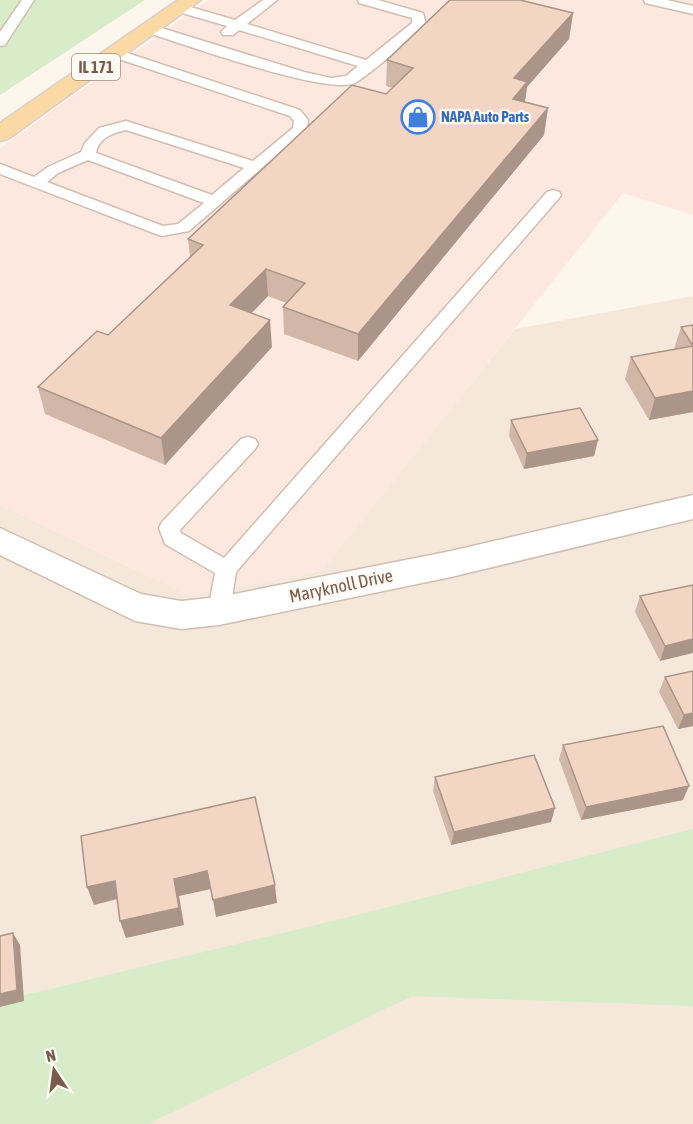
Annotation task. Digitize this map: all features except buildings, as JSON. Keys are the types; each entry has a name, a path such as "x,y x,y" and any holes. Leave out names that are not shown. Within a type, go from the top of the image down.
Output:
{"main road":[{"name":"IL 171","path":"0,134 186,4"}],"street":[{"name":"Maryknoll Drive","path":"0,540 135,607 181,615 219,611 451,564 693,507"}],"lane":[{"path":"0,42 28,0"},
{"path":"208,47 271,0"},
{"path":"150,29 301,76 331,82 350,80 419,24 418,16 364,0"},
{"path":"650,0 689,6"},
{"path":"186,4 237,26 368,65"},
{"path":"0,169 162,231 183,228 300,129 301,120 295,113 115,53"},
{"path":"36,183 53,170 72,164 88,155 90,146 104,131 126,125 255,167"},
{"path":"88,155 214,201"},
{"path":"219,611 226,569 554,195"},
{"path":"226,569 172,538 169,528 248,444"}],"shaded area":[{"path":"208,0 693,0 693,215 623,193 322,571 189,595 0,505 0,148"},
{"path":"693,296 693,1124 0,1124 0,505 189,595 321,571 515,329"}],"green space":[{"path":"0,0 145,0 0,95"},
{"path":"693,829 693,1006 412,996 148,1124 0,1124 0,1001 357,915"}],"place":[{"name":"NAPA Auto Parts","path":"418,117"}]}
